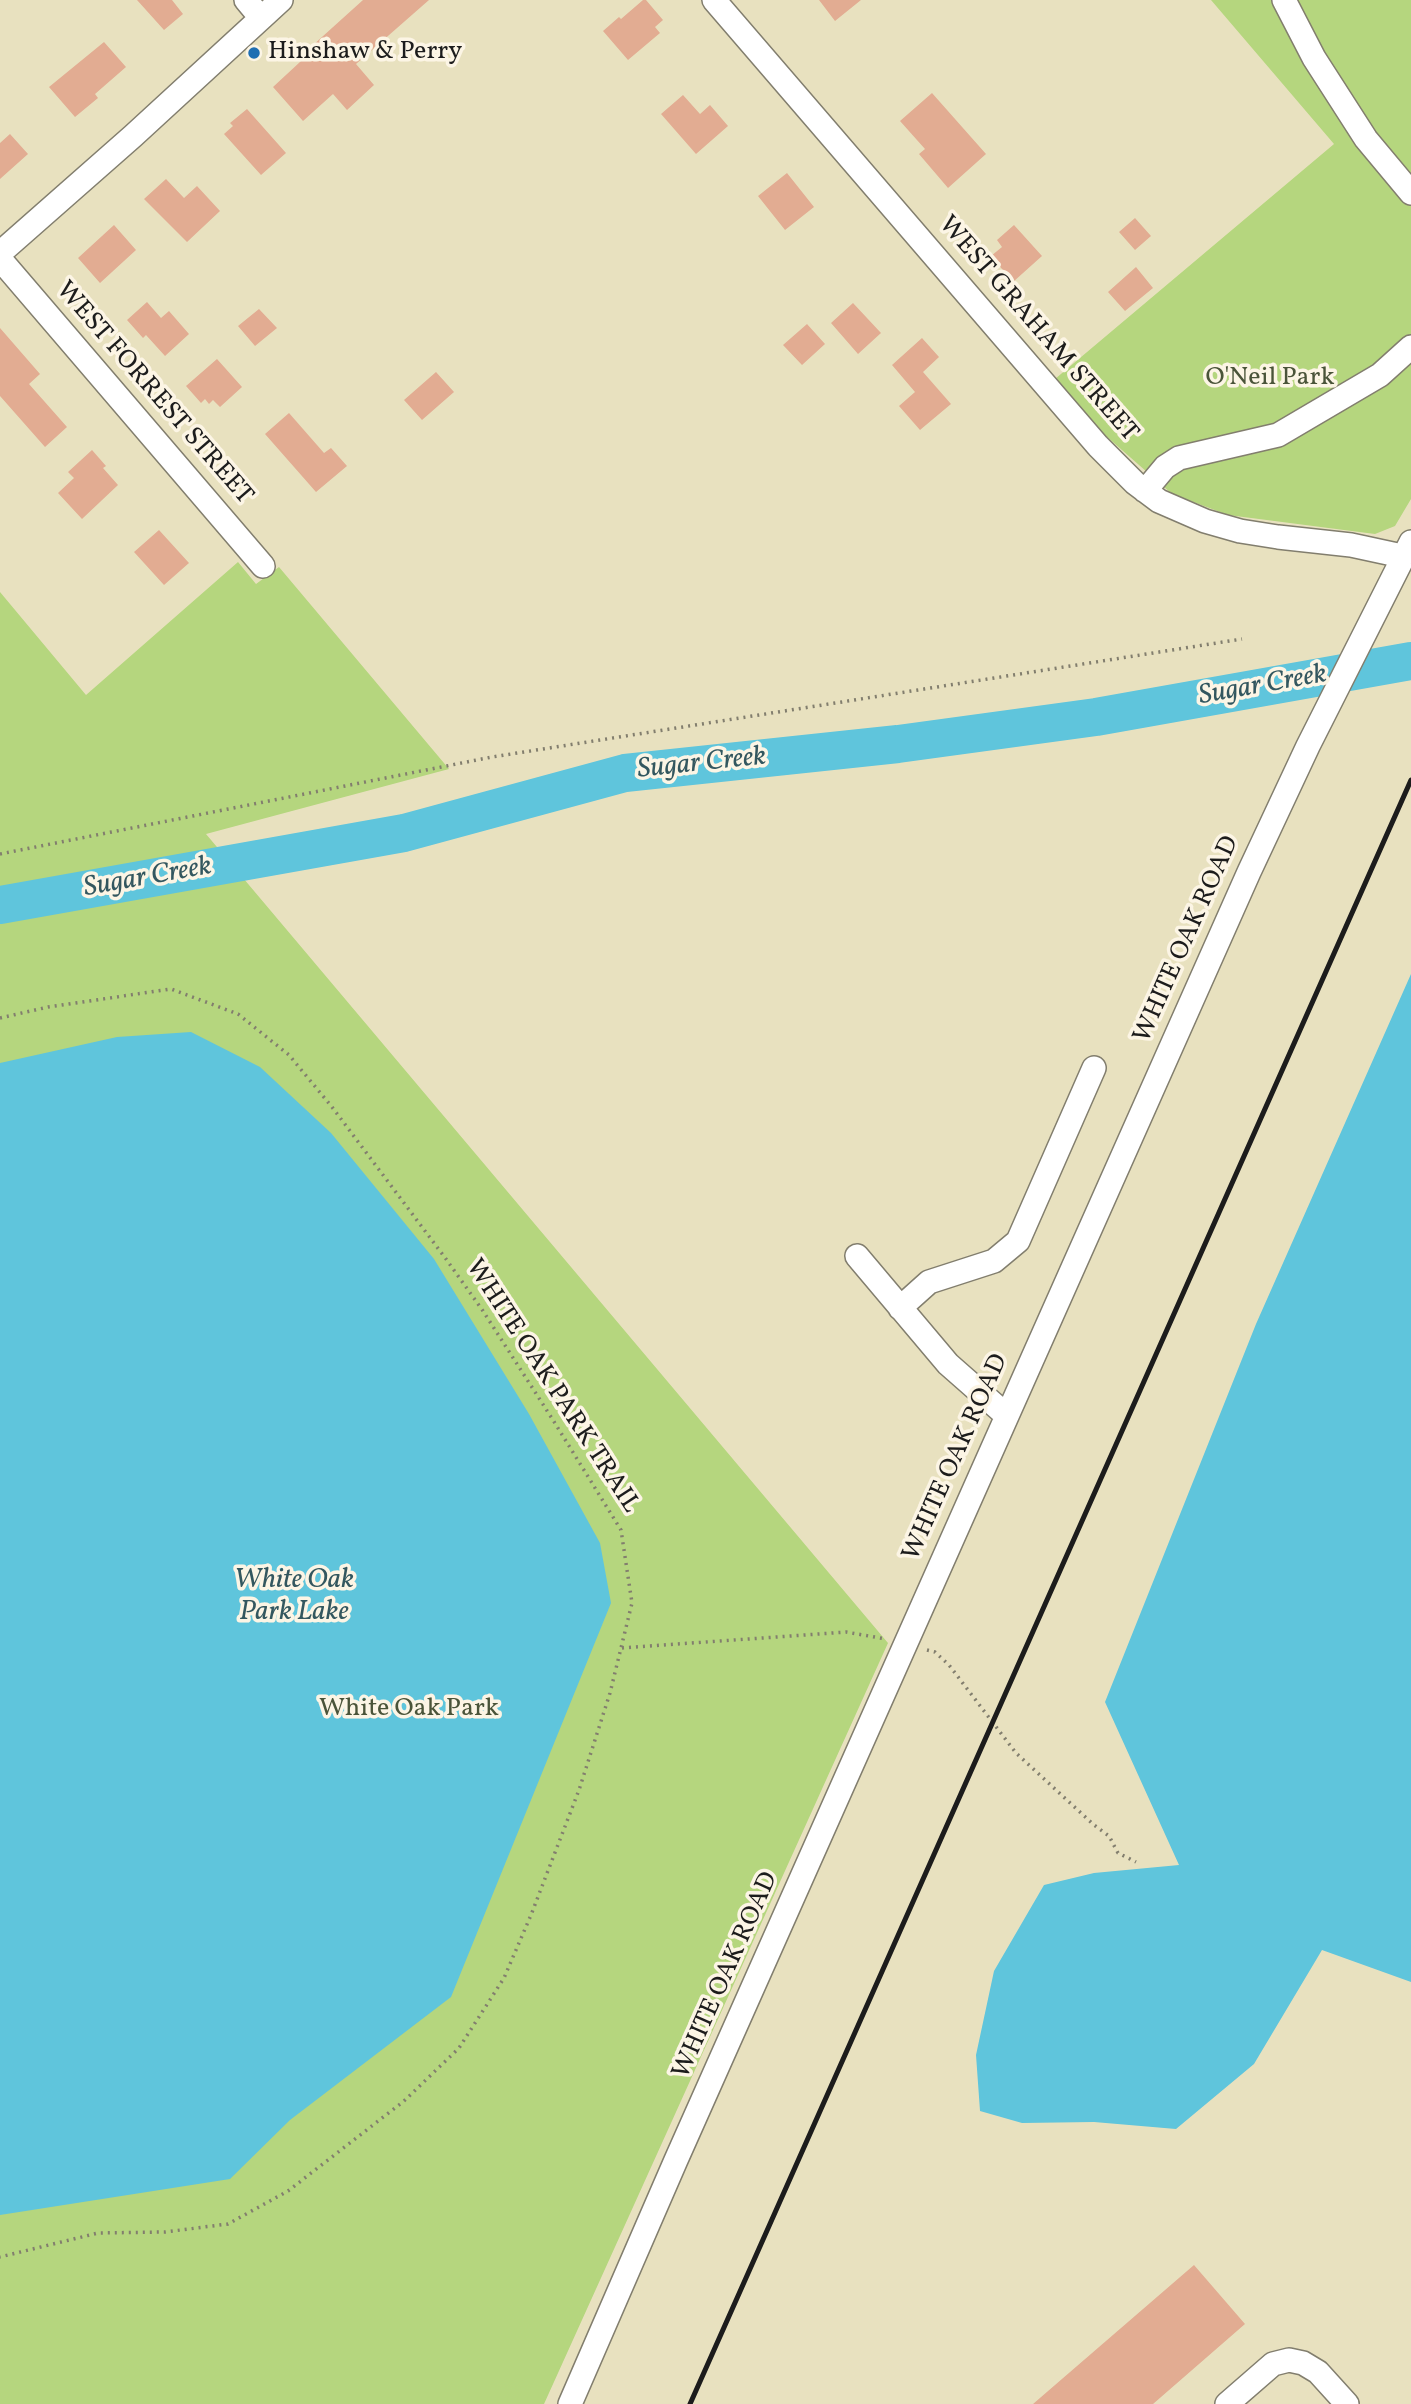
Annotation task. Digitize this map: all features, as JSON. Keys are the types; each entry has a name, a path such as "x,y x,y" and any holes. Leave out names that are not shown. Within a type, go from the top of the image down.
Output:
{"street":[{"path":"246,0 261,18"},
{"path":"0,253 281,0"},
{"name":"WEST GRAHAM STREET","path":"714,0 1098,446 1145,491 1159,501 1205,521 1240,531 1407,549"},
{"path":"1284,0 1314,58 1366,139 1411,193"},
{"name":"WEST FORREST STREET","path":"0,259 262,566"},
{"path":"1145,491 1165,467 1178,458 1278,435 1380,375 1411,347"},
{"name":"WHITE OAK ROAD","path":"570,2404 1006,1415 1249,872 1308,746 1407,549"},
{"path":"900,1308 929,1282 994,1261 1018,1241 1094,1068"},
{"path":"857,1256 948,1364 1006,1415"},
{"path":"1227,2404 1273,2364 1289,2360 1303,2363 1318,2372 1347,2404"}],"path":[{"path":"0,854 492,757 1242,639"},
{"name":"WHITE OAK PARK TRAIL","path":"0,1018 48,1007 171,989 238,1014 289,1055 332,1107 483,1311 621,1530 632,1603 610,1693 579,1790 531,1915 504,1978 459,2048 404,2101 288,2191 228,2224 165,2232 98,2233 0,2257"},
{"path":"621,1648 846,1632 935,1652 949,1665 1016,1753 1109,1836 1118,1853 1136,1862"}],"green space":[{"name":"O'Neil Park","path":"1211,0 1411,0 1411,499 1395,526 1375,534 1228,515 1172,494 1106,436 1055,379 1334,144"},
{"name":"White Oak Park","path":"238,562 256,584 279,567 449,769 206,834 888,1643 544,2404 0,2404 0,592 86,695"}],"water":[{"path":"1411,974 1411,1982 1322,1950 1254,2064 1176,2129 1094,2122 1022,2123 980,2111 976,2055 994,1971 1044,1885 1094,1873 1179,1865 1105,1702 1256,1324"},
{"name":"White Oak Park Lake","path":"191,1032 260,1067 331,1133 434,1259 529,1414 600,1543 611,1603 451,1997 290,2120 230,2179 0,2215 0,1063 117,1037"}],"building":[{"path":"137,0 172,0 183,14 164,30"},
{"path":"363,0 429,0 356,64 374,85 347,110 333,94 303,121 273,87 314,49 312,46"},
{"path":"646,0 663,20 655,27 660,33 628,60 603,31"},
{"path":"819,0 861,0 835,21"},
{"path":"104,42 126,67 95,94 98,98 75,117 49,87"},
{"path":"932,93 986,154 948,188 919,154 925,149 900,121"},
{"path":"683,95 700,114 710,105 728,126 696,154 661,114"},
{"path":"247,109 286,153 261,175 224,134 233,126 230,123"},
{"path":"10,134 28,154 0,179 0,143"},
{"path":"787,173 814,207 785,230 758,196"},
{"path":"166,179 184,198 197,186 220,211 187,242 144,199"},
{"path":"1135,218 1151,236 1135,250 1119,232"},
{"path":"114,225 136,250 100,283 78,258"},
{"path":"1014,225 1042,256 1013,282 991,256 1002,247 997,240"},
{"path":"1136,267 1153,288 1125,311 1108,292"},
{"path":"147,302 161,318 169,311 189,334 165,356 146,335 143,338 127,320"},
{"path":"853,303 881,333 858,354 831,323"},
{"path":"259,309 277,328 255,346 238,326"},
{"path":"807,324 825,344 802,365 783,345"},
{"path":"0,328 40,374 29,384 67,427 45,447 0,396"},
{"path":"922,338 939,357 923,372 951,404 920,430 899,406 915,392 892,365"},
{"path":"217,359 242,387 220,407 213,400 209,404 205,399 201,403 186,386"},
{"path":"436,372 454,392 422,420 404,400"},
{"path":"289,413 324,453 331,448 347,466 316,492 265,434"},
{"path":"92,450 118,485 82,519 58,493 74,478 68,472"},
{"path":"159,530 189,563 164,585 134,552"},
{"path":"1194,2265 1245,2324 1153,2404 1033,2404"}],"waterway":[{"name":"Sugar Creek","path":"0,905 404,833 625,773 898,744 1096,717 1411,661"}],"railway":[{"path":"690,2404 1411,780"}],"place":[{"name":"Hinshaw & Perry","path":"254,53"}]}
